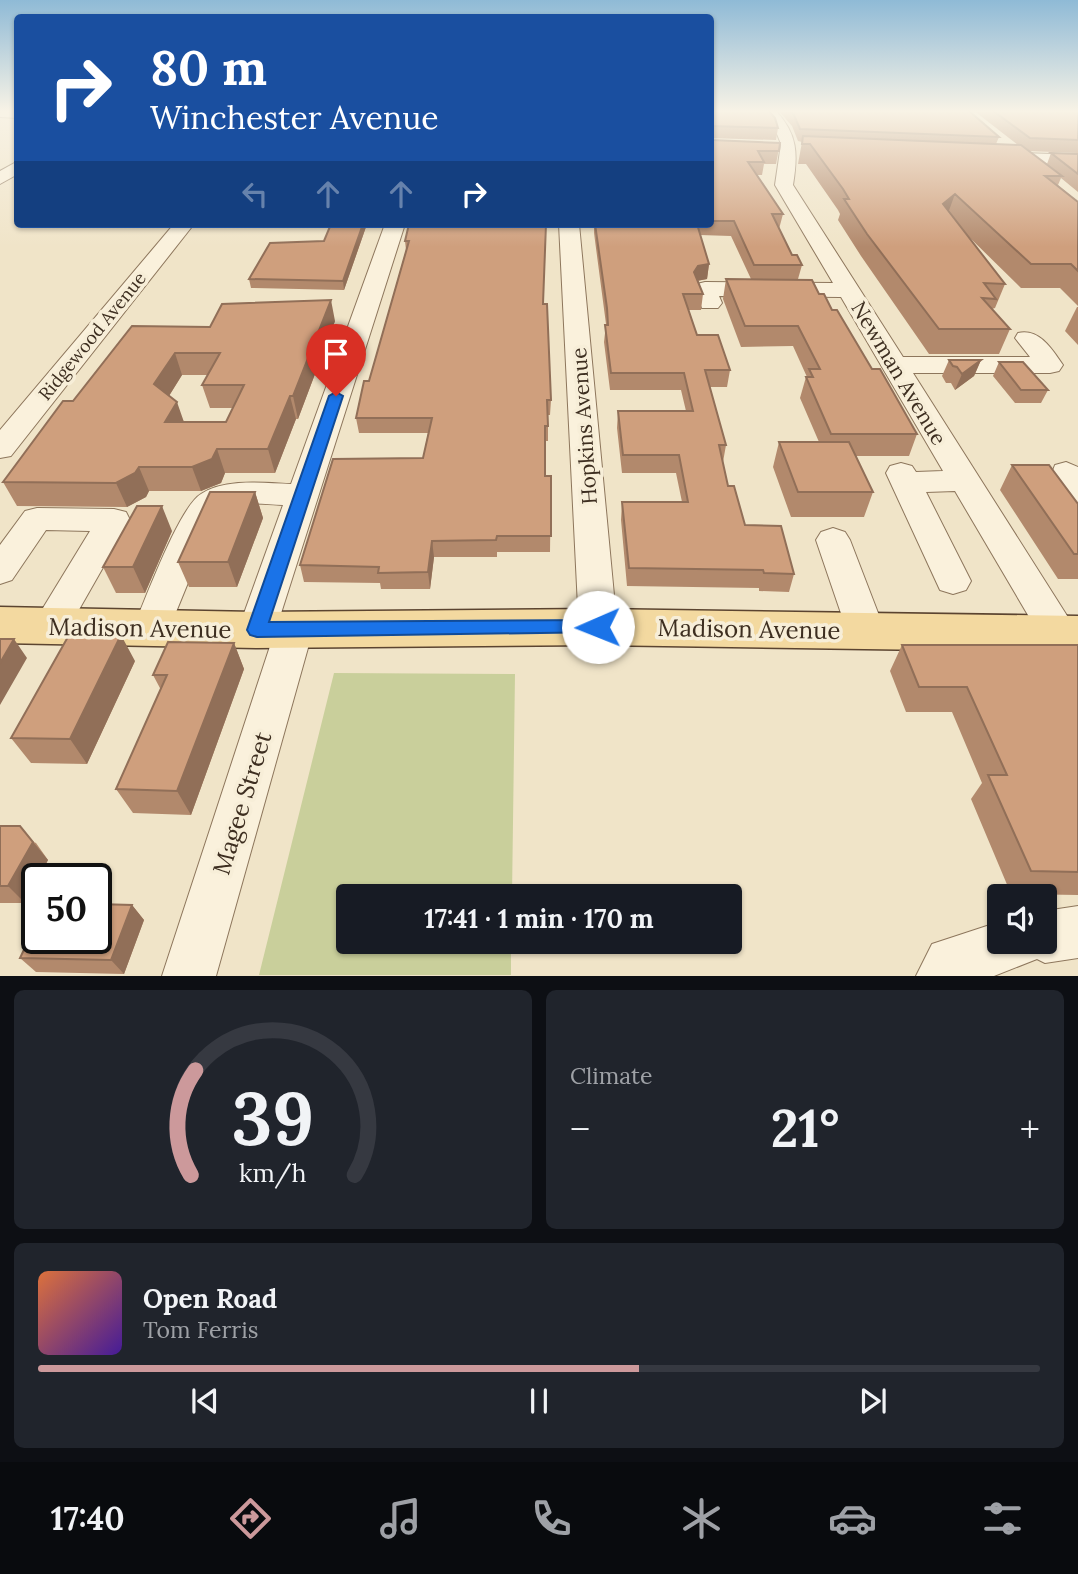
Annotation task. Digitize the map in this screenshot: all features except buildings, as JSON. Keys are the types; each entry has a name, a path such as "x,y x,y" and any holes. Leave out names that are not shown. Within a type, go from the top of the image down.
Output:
{"main road":[{"name":"Madison Avenue","path":"0,625 275,630 598,627 1068,633"}],"street":[{"name":"Newman Avenue","path":"790,156 784,186 965,481 1068,633"},
{"path":"980,156 1078,160"},
{"path":"1017,156 1049,180"},
{"name":"Ridgewood Avenue","path":"0,449 11,422 181,228"},
{"name":"Magee Street","path":"189,975 275,630 303,495 394,228"},
{"name":"Hopkins Avenue","path":"569,228 598,627"},
{"path":"710,303 705,289 848,290"},
{"path":"894,365 1050,365 1027,338"},
{"path":"953,581 903,478 965,481"},
{"path":"152,628 198,519 209,503 229,496 303,495"},
{"path":"0,571 37,519 114,520 51,626"},
{"path":"833,540 866,631"},
{"path":"1057,935 1078,932"},
{"path":"942,975 951,963 987,952"}],"green space":[{"path":"334,673 515,674 512,884 336,884 336,954 511,954 511,975 259,975"}],"route":[{"path":"336,396 257,630 598,627"}]}
